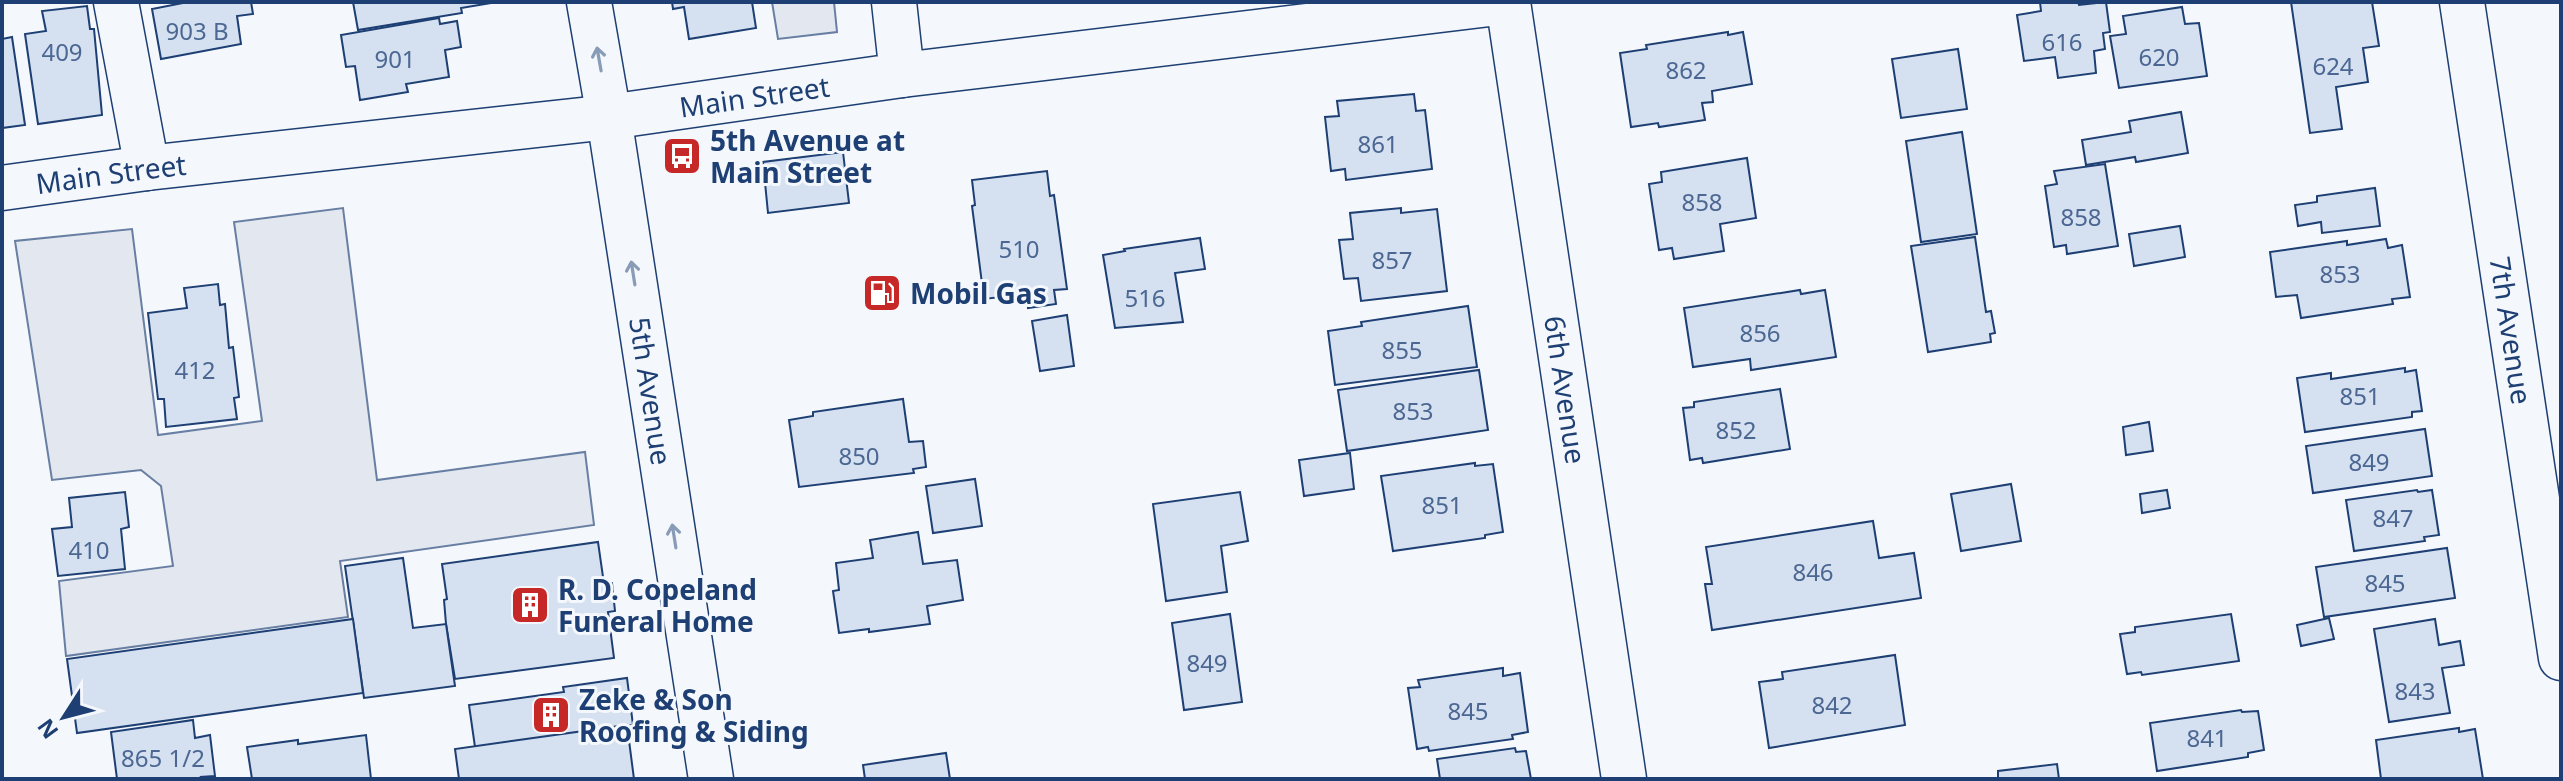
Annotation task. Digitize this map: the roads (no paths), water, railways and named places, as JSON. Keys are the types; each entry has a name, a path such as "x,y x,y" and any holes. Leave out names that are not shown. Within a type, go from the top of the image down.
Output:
{"street":[{"path":"116,2 147,168"},
{"name":"5th Avenue","path":"589,2 711,779"},
{"path":"894,2 902,75"},
{"name":"Main Street","path":"2,188 147,168 609,117 902,75 1507,2"},
{"name":"6th Avenue","path":"1507,2 1624,779"},
{"name":"7th Avenue","path":"2462,2 2561,658"}],"place":[{"name":"5th Avenue at Main Street","path":"682,156"},
{"name":"Mobil Gas","path":"882,293"},
{"name":"R. D. Copeland Funeral Home","path":"530,605"},
{"name":"Zeke & Son Roofing & Siding","path":"551,715"}]}
